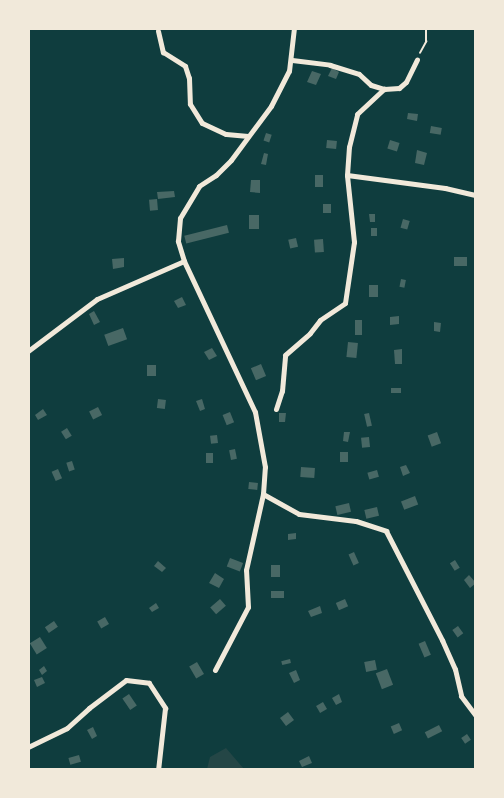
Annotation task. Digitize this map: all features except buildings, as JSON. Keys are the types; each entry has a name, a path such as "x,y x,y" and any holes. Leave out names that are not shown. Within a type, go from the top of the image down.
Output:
{"street":[{"path":"215,670 248,607 246,570 263,494 266,467 255,412 184,261 178,241 180,218 188,201 199,186 216,175 231,160 271,106 292,60 294,28"},
{"path":"158,31 163,52 184,66 189,78 190,104 202,123 226,134 248,136"},
{"path":"292,60 330,65 359,74 372,85 384,89 399,88 406,82 417,59"},
{"path":"276,409 282,391 285,355 310,333 320,320 345,303 354,242 347,175 349,147 357,114 384,89"},
{"path":"347,175 445,188 476,195"},
{"path":"28,351 97,299 184,261"},
{"path":"263,494 299,514 356,521 386,531 442,640 454,669 461,696 476,716"},
{"path":"28,747 67,728 126,680 149,683 165,708 158,770"}],"path":[{"path":"417,59 426,42 426,28"}],"shaded area":[{"path":"226,748 244,769 207,769 210,757"}]}
